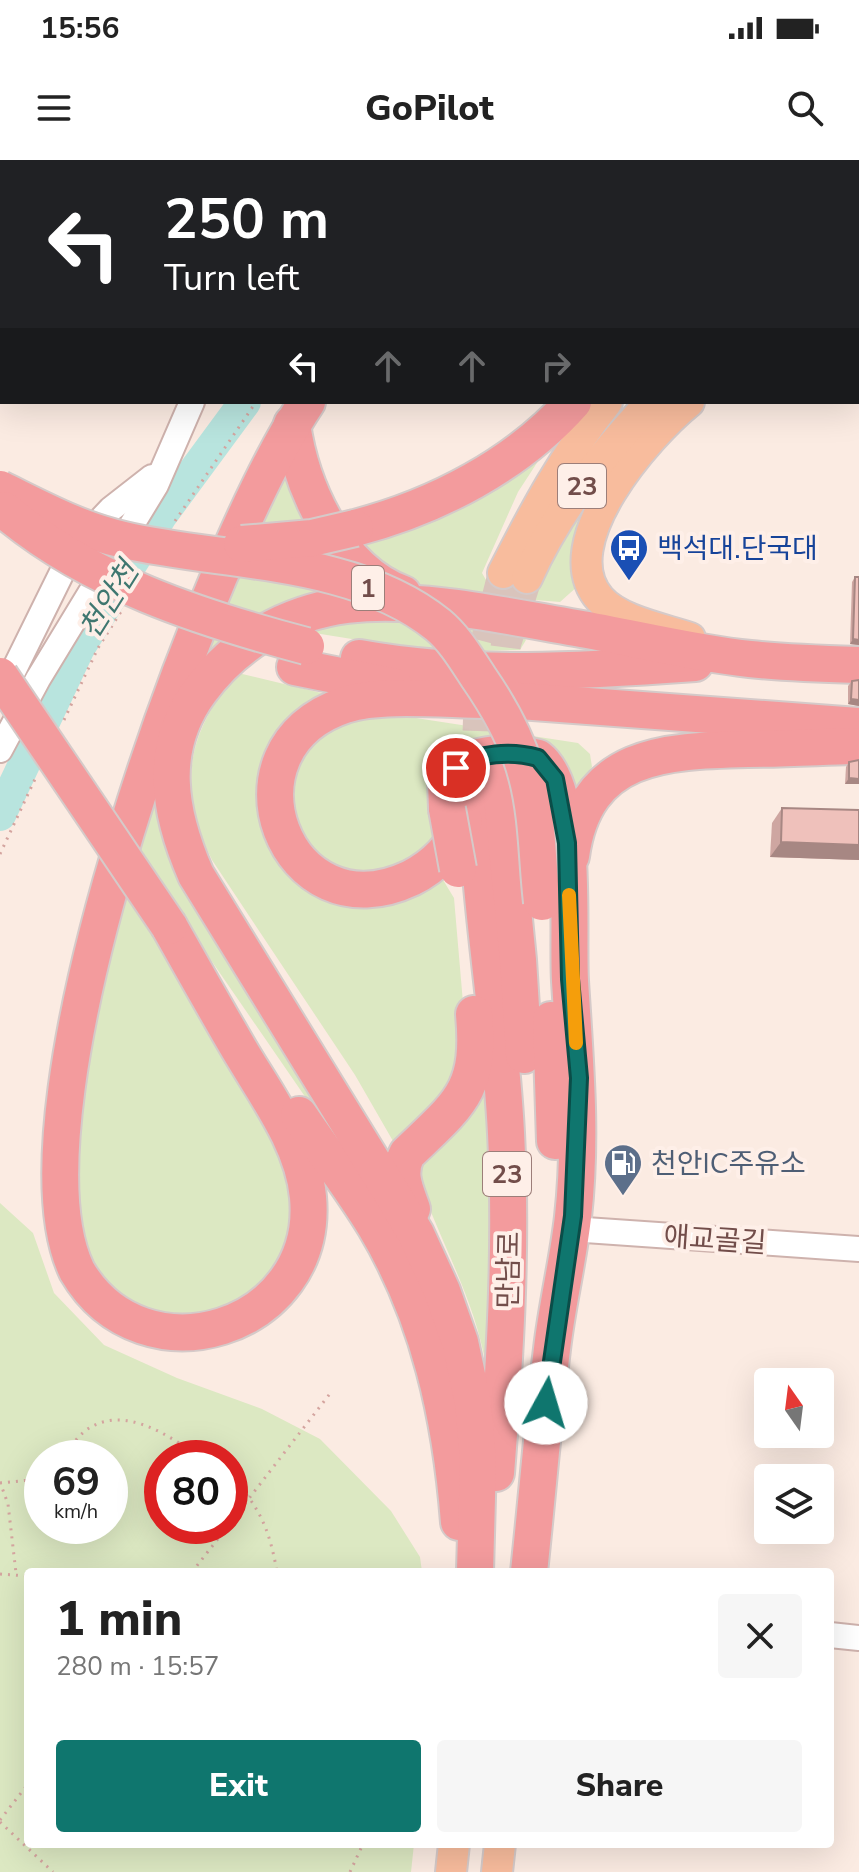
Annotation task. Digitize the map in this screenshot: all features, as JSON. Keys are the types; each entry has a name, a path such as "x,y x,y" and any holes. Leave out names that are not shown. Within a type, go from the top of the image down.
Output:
{"highway":[{"path":"0,488 99,520 208,542 284,542 405,514 451,493 529,443 571,404"},
{"path":"299,407 297,457 306,471 314,501 340,546 389,588 450,609"},
{"path":"169,926 298,1151 309,1201 308,1224 299,1263 287,1283 249,1315 226,1326 181,1334 162,1333 102,1304 76,1270 58,1214 53,1180 54,1130 65,1046 92,924 142,762 172,679 241,524 299,407"},
{"name":"1","path":"0,488 70,524 120,539 176,551 291,566 350,580 437,624 455,643 489,692 519,750 536,821 552,1044 557,1196 552,1346 529,1568"},
{"path":"0,507 70,556 134,588 376,685 486,700 859,726"},
{"path":"0,539 46,567 145,616 256,659 300,657 491,670 578,669 749,659"},
{"path":"442,1291 416,1234 196,875 182,842 170,776 178,728 192,702 218,668 246,643 299,617 345,605 389,604 450,609 749,659 859,665"},
{"path":"0,676 373,1224 391,1255 434,1360 447,1424 462,1568"},
{"path":"486,700 347,704 315,719 288,747 276,774 273,806 281,836 313,874 342,887 366,890 390,888 423,872 442,857 488,777"},
{"path":"569,873 580,822 592,801 621,770 641,759 691,750 859,746"},
{"path":"475,1568 479,1485 473,1403 460,1342 400,1171 407,1154 461,1101 473,1078 477,1048 446,780 464,762 491,755 538,758 555,779 569,873 570,979 579,1078 571,1229 552,1346"},
{"name":"만남로","path":"485,1568 496,1477 507,1339 508,1212 500,1042 480,872 488,777"},
{"name":"만남로","path":"488,777 518,960 530,1171 531,1303 519,1506 519,1568"}],"main road":[{"name":"23","path":"605,404 569,451 541,497 515,576 609,447 649,404"},
{"path":"686,404 660,425 633,456 595,525 586,550 587,570 600,600 623,614 749,659"},
{"path":"451,1872 454,1848"},
{"path":"497,1872 500,1848"}],"street":[{"path":"0,750 38,679 156,485 191,404"},
{"path":"0,697 74,548 102,517 160,470"},
{"name":"애교골길","path":"571,1229 859,1249"},
{"path":"834,1635 859,1638"}],"path":[{"path":"171,528 255,404"},
{"path":"58,732 98,648 123,608"},
{"path":"0,854 38,773"},
{"path":"248,1500 332,1391"},
{"path":"77,1440 87,1429 118,1421 135,1422 156,1429 173,1440"},
{"path":"16,1573 8,1504 0,1483 24,1481"},
{"path":"248,1493 271,1540 276,1568"},
{"path":"195,1568 214,1544"},
{"path":"0,1574 24,1575"},
{"path":"24,1789 0,1821 24,1844"},
{"path":"0,1807 6,1813"},
{"path":"28,1848 53,1872"},
{"path":"350,1872 361,1848"}],"green space":[{"path":"559,429 518,492 482,573 486,580 529,590 540,588 569,528 620,455 579,585 560,602 440,592 396,578 356,544"},
{"path":"286,453 307,520 326,556 370,589 204,664 225,585"},
{"path":"393,616 520,634 526,640 520,650 433,652 302,631 339,620"},
{"path":"238,673 338,697 285,731 298,878 440,875 454,898 468,1061 397,1148 355,1075 212,860 201,834 191,785 192,762 207,717"},
{"path":"358,714 403,716 578,743 590,754 592,767 569,799 436,834 409,863 398,869 343,874 299,841 286,789 317,733"},
{"path":"156,791 169,856 386,1202 328,1130 173,905 300,1201 281,1263 229,1315 151,1316 99,1280 74,1218 83,1038"},
{"path":"484,1080 490,1110 492,1363 486,1366 473,1314 414,1165"},
{"path":"0,1203 33,1233 54,1293 104,1345 177,1378 262,1409 320,1439 391,1511 420,1557 421,1568 24,1568 24,1848 414,1848 411,1872 0,1872"}],"building":[{"path":"855,577 859,577 859,640 853,639"},
{"path":"859,680 859,700 851,699 852,681"},
{"path":"859,760 859,779 849,778 849,762"},
{"path":"782,808 859,810 859,845 781,842"}],"waterway":[{"name":"천안천","path":"0,815 79,648 161,516 244,404"}],"tunnel":[{"path":"476,776 480,663 503,573"},
{"path":"500,692 506,644 527,578"}],"slow traffic":[{"path":"569,895 570,979 576,1043"}],"place":[{"name":"백석대.단국대","path":"629,582"},
{"name":"천안IC주유소","path":"623,1197"}],"route":[{"path":"456,768 472,759 491,755 538,758 550,769 555,779 567,843 570,979 579,1078 577,1143 573,1216 546,1403"}]}
